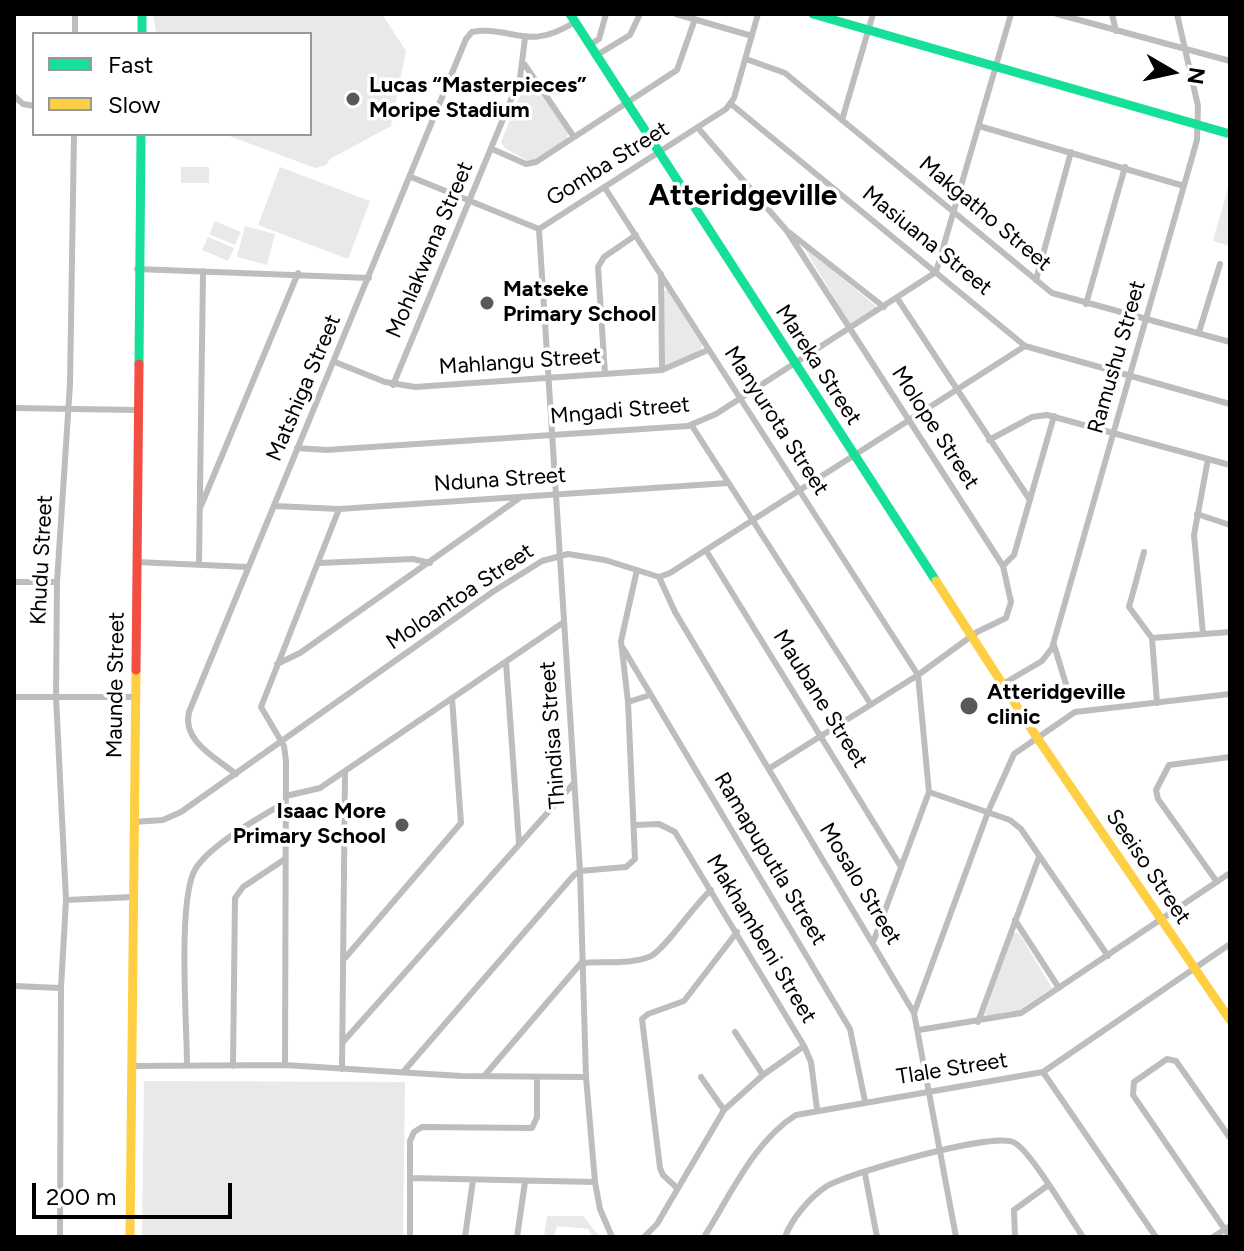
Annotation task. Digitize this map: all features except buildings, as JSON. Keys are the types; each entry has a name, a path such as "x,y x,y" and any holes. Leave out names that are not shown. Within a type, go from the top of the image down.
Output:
{"street":[{"path":"591,44 599,39 606,14"},
{"path":"597,55 630,35 640,14"},
{"path":"676,14 752,36"},
{"path":"731,104 758,14"},
{"path":"813,14 1230,134"},
{"path":"842,120 873,14"},
{"path":"936,272 1011,14"},
{"path":"1057,14 1230,61"},
{"path":"1112,14 1116,31"},
{"name":"Ramushu Street","path":"1003,684 1042,661 1053,644 1200,126 1177,14"},
{"path":"525,38 552,34 574,17"},
{"name":"Mareka Street","path":"574,17 1036,736"},
{"path":"492,149 530,164 628,103 681,65 695,19"},
{"name":"Matshiga Street","path":"236,774 192,738 187,724 248,567 466,39 477,31 525,38"},
{"name":"Mohlakwana Street","path":"393,385 525,65 525,38"},
{"name":"Makgatho Street","path":"746,59 781,70 1052,293 1230,342"},
{"path":"525,65 574,137"},
{"path":"14,96 23,104 32,106"},
{"name":"Gomba Street","path":"411,177 539,229 731,104"},
{"name":"Masiuana Street","path":"731,104 1025,346"},
{"path":"979,126 1184,186"},
{"name":"Molope Street","path":"698,128 787,231 1003,566 1011,602 1010,614 972,636"},
{"name":"Khudu Street","path":"60,1237 61,988 66,900 56,697 57,582 68,410 74,136"},
{"name":"Maunde Street","path":"130,1237 137,269 141,136"},
{"path":"1036,280 1071,152"},
{"path":"1086,304 1125,167"},
{"name":"Manyurota Street","path":"605,188 918,675"},
{"name":"Thindisa Street","path":"539,229 580,871 586,1077 595,1182 600,1209 612,1237"},
{"name":"Molope Street","path":"787,231 884,307"},
{"path":"605,374 598,267 604,257 636,235"},
{"path":"1199,332 1220,264"},
{"path":"137,269 369,278"},
{"path":"199,564 203,271"},
{"name":"Mngadi Street","path":"297,448 326,450 692,426 849,330 936,272"},
{"path":"200,507 298,273"},
{"path":"661,274 658,288 662,370"},
{"path":"897,298 1030,500"},
{"path":"659,577 707,552 1025,346 1230,404"},
{"name":"Mahlangu Street","path":"335,362 393,385 415,387 662,370 708,350"},
{"path":"14,408 136,410"},
{"path":"989,440 1032,417 1054,416 1230,465"},
{"path":"1003,566 1014,555 1054,416"},
{"path":"692,426 870,703"},
{"path":"1203,634 1194,535 1208,459"},
{"name":"Nduna Street","path":"275,506 339,509 728,483"},
{"path":"277,664 294,657 521,497"},
{"path":"285,1065 286,761 281,742 261,707 339,509"},
{"path":"1197,514 1230,525"},
{"name":"Maubane Street","path":"707,552 822,734 901,867"},
{"path":"1144,552 1129,607 1152,638 1157,703"},
{"name":"Moloantoa Street","path":"132,822 171,818 513,578 560,555 585,556 659,577"},
{"path":"319,563 413,559 430,563"},
{"path":"136,562 248,567"},
{"path":"404,1071 580,871 631,864 636,854 628,702 621,645 637,570"},
{"name":"Mosalo Street","path":"659,577 675,612 874,940 914,1013 956,1237"},
{"path":"14,582 57,582"},
{"path":"187,1065 187,911 190,880 204,858 286,799 315,791 345,772 564,622"},
{"path":"1152,638 1230,632"},
{"path":"770,768 918,675 972,636"},
{"path":"1053,644 1064,670 1069,694"},
{"name":"Ramapuputla Street","path":"621,645 850,1029 865,1101"},
{"path":"506,662 519,843"},
{"path":"874,940 929,792 918,675"},
{"path":"914,1013 1010,759 1036,736 1075,712 1230,694"},
{"path":"628,702 650,695"},
{"path":"14,697 135,697"},
{"path":"345,958 461,823 452,698"},
{"name":"Seeiso Street","path":"1036,736 1230,1020"},
{"path":"1217,882 1158,799 1156,790 1164,768 1174,763 1230,757"},
{"path":"342,1069 345,772"},
{"path":"343,1042 574,783"},
{"path":"929,792 988,812 1021,829 1108,956"},
{"name":"Makhambeni Street","path":"635,825 659,824 671,829 711,890 804,1046 811,1062 817,1109"},
{"path":"978,1022 1039,857"},
{"path":"233,1066 235,898 243,887 285,858"},
{"path":"919,1030 1021,1013 1230,873"},
{"path":"485,1075 581,963 639,959 654,954 691,907 711,890"},
{"path":"66,900 133,897"},
{"path":"1015,920 1059,988"},
{"path":"677,1188 660,1168 642,1019 684,1001 737,932"},
{"name":"Tlale Street","path":"704,1237 744,1172 779,1127 796,1115 1043,1072 1230,944"},
{"path":"14,986 61,988"},
{"path":"735,1032 763,1075"},
{"path":"644,1237 657,1224 724,1110 763,1075 804,1046"},
{"path":"1230,1138 1179,1064 1167,1059 1137,1079 1132,1091 1227,1228 1230,1237"},
{"path":"132,1066 285,1065 586,1077"},
{"path":"1043,1072 1156,1237"},
{"path":"410,1237 410,1141 414,1132 422,1127 532,1128 537,1121 537,1077"},
{"path":"701,1077 724,1110"},
{"path":"785,1237 796,1216 825,1188 940,1149 1007,1139 1020,1146 1083,1237"},
{"path":"865,1174 877,1237"},
{"path":"410,1178 595,1182"},
{"path":"465,1237 473,1180"},
{"path":"517,1237 525,1182"},
{"path":"1015,1237 1014,1210 1047,1186"},
{"path":"1213,1237 1227,1228"}],"shaded area":[{"name":"Lucas “Masterpieces” Moripe Stadium","path":"153,14 382,14 406,51 391,126 330,159 326,165 315,168 229,136 312,136 312,32 156,32"},
{"path":"530,79 568,131 567,139 530,162 505,148 501,142 526,80"},
{"path":"181,167 209,167 209,183 181,183"},
{"path":"280,167 370,201 348,259 258,225"},
{"path":"1230,181 1230,246 1213,241"},
{"path":"215,221 241,232 235,245 209,234"},
{"path":"245,226 275,234 267,265 237,257"},
{"path":"208,237 234,248 228,261 202,250"},
{"path":"803,246 877,307 850,324"},
{"path":"667,290 702,345 701,352 664,366 661,292"},
{"path":"1014,933 1019,933 1052,988 1015,1013 984,1016"},
{"path":"144,1081 405,1082 403,1237 142,1237"},
{"path":"547,1216 583,1216 600,1237 594,1237 588,1229 557,1226 554,1237 544,1237"}],"traffic: fast":[{"path":"142,14 142,32"},
{"path":"570,14 936,581"},
{"path":"813,14 1230,134"},
{"path":"139,364 141,136"}],"traffic: slow":[{"path":"936,581 1036,736 1230,1020"},
{"path":"130,1237 136,670"}],"traffic: jam":[{"path":"136,670 139,364"}],"place":[{"name":"Lucas “Masterpieces” Moripe Stadium","path":"353,99"},
{"name":"Matseke Primary School","path":"487,303"},
{"name":"Atteridgeville clinic","path":"969,706"},
{"name":"Isaac More Primary School","path":"402,825"}],"district":[{"name":"Atteridgeville","path":"743,196"}]}
